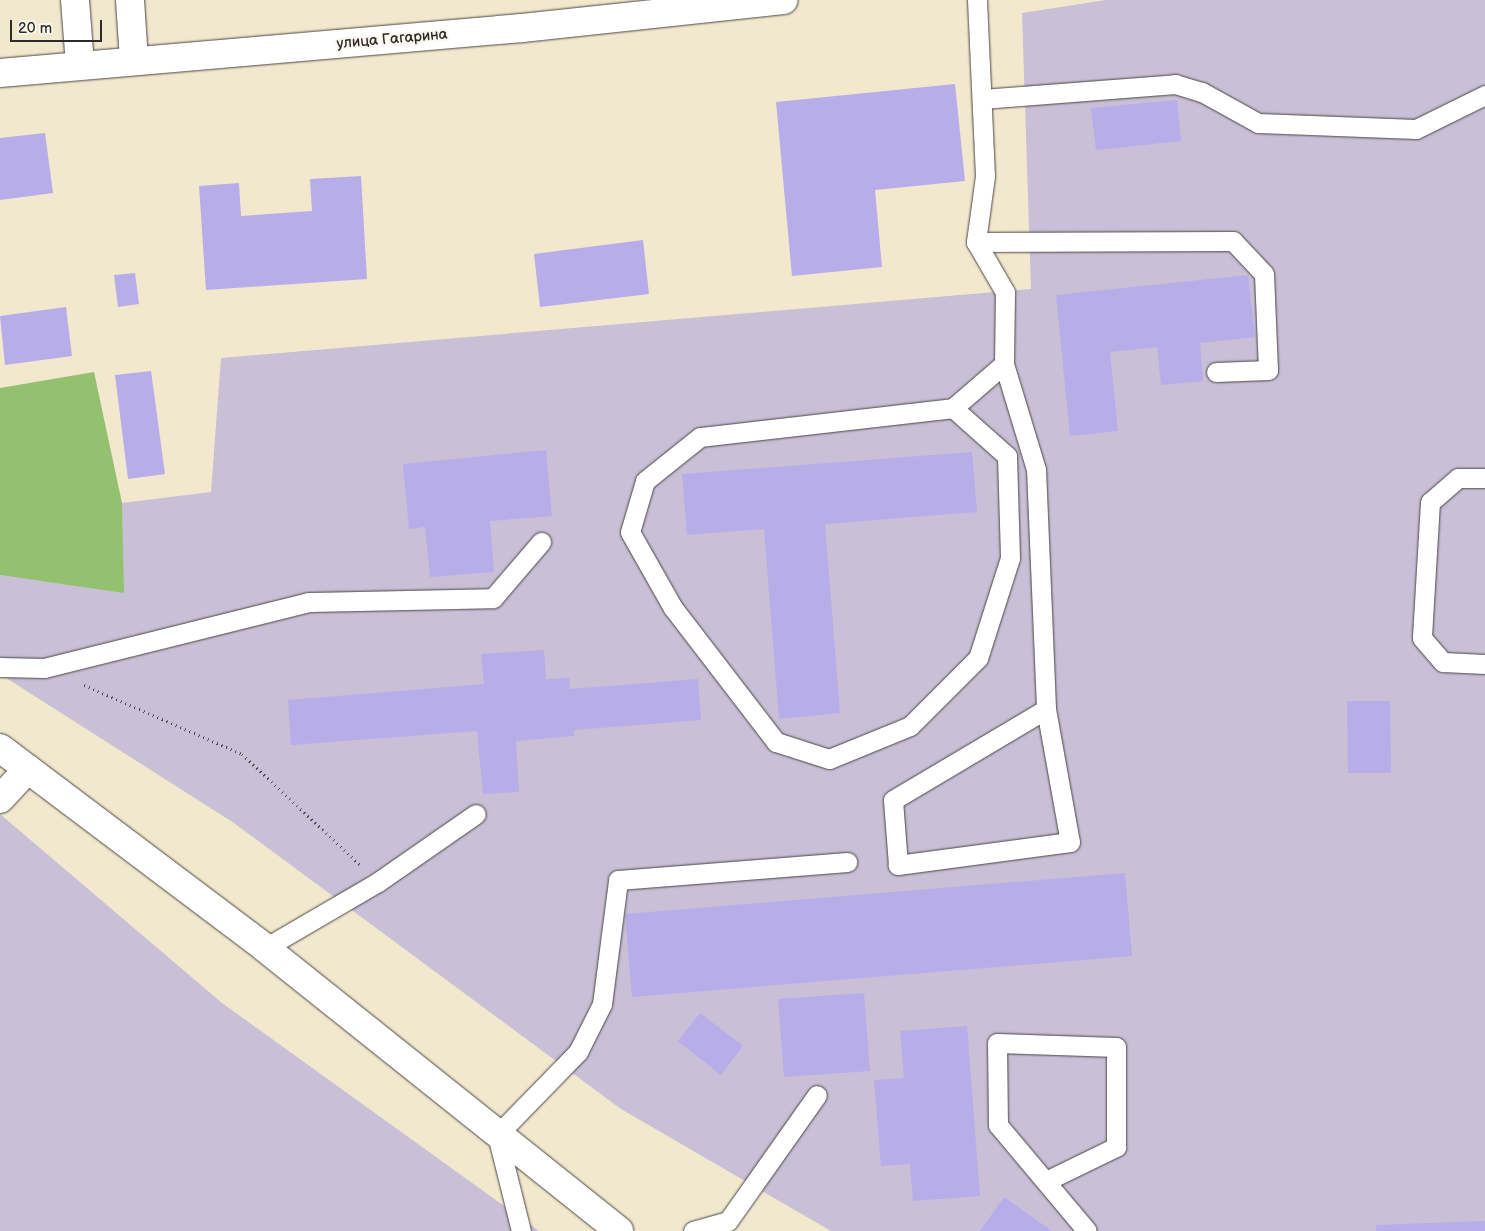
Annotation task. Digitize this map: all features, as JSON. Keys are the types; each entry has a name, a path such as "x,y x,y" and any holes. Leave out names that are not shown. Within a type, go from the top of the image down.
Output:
{"street":[{"path":"75,0 80,65"},
{"path":"130,0 134,60"},
{"name":"улица Гагарина","path":"0,73 522,28 784,0"},
{"path":"0,748 265,948 496,1135 619,1231"},
{"path":"0,799 28,769"}],"lane":[{"path":"977,0 985,176 976,242 1005,292 1004,364 1036,470 1046,710 1070,842 898,865 893,800 1046,710"},
{"path":"982,99 1175,84 1202,92 1258,123 1416,129 1485,95"},
{"path":"976,242 1233,241 1264,274 1268,370 1216,372"},
{"path":"953,408 1007,456 1010,558 978,658 910,726 829,759 776,742 673,608 630,532 645,481 700,437 953,408 1004,364"},
{"path":"1485,478 1458,478 1430,502 1422,638 1443,662 1485,664"},
{"path":"0,667 44,668 308,602 493,598 541,542"},
{"path":"265,948 378,882 476,814"},
{"path":"521,1231 496,1135 578,1052 602,1004 618,880 847,862"},
{"path":"1048,1180 1116,1146 1116,1047 997,1043 998,1125 1048,1180 1086,1231"},
{"path":"693,1231 728,1221 817,1095"}],"path":[{"path":"44,668 242,754 378,882"}],"shaded area":[{"path":"1106,0 1485,0 1485,1231 831,1231 621,1109 234,823 0,674 0,575 123,592 122,503 211,492 221,358 1031,289 1022,13"},
{"path":"0,814 222,1003 539,1231 0,1231"}],"green space":[{"path":"94,372 122,503 124,593 0,575 0,388"}],"building":[{"path":"955,84 965,181 875,190 882,267 792,276 776,102"},
{"path":"1177,100 1181,141 1096,150 1091,108"},
{"path":"45,133 53,193 0,200 0,138"},
{"path":"361,176 367,279 206,290 199,186 239,183 241,216 312,211 310,179"},
{"path":"643,240 649,294 540,307 534,254"},
{"path":"135,273 139,304 118,307 114,275"},
{"path":"1248,275 1255,337 1200,343 1203,381 1161,385 1157,347 1110,352 1118,431 1070,436 1056,295"},
{"path":"66,307 72,356 5,365 0,316"},
{"path":"151,371 165,474 128,479 115,375"},
{"path":"546,450 552,516 490,521 494,572 430,577 425,527 409,529 403,464"},
{"path":"972,452 977,512 825,524 840,713 779,719 764,529 687,535 682,474"},
{"path":"544,650 546,679 569,678 570,689 698,679 701,720 574,730 574,736 516,741 519,792 483,794 477,731 291,745 288,700 484,684 481,654"},
{"path":"1347,701 1390,701 1391,773 1348,773"},
{"path":"1125,873 1132,956 632,997 625,914"},
{"path":"864,993 870,1071 784,1077 778,999"},
{"path":"700,1013 743,1046 721,1075 678,1041"},
{"path":"967,1026 980,1196 913,1201 910,1164 881,1166 874,1080 904,1078 900,1031"},
{"path":"1004,1197 1052,1231 980,1231"},
{"path":"1485,1221 1485,1231 1376,1231 1376,1225"}]}
